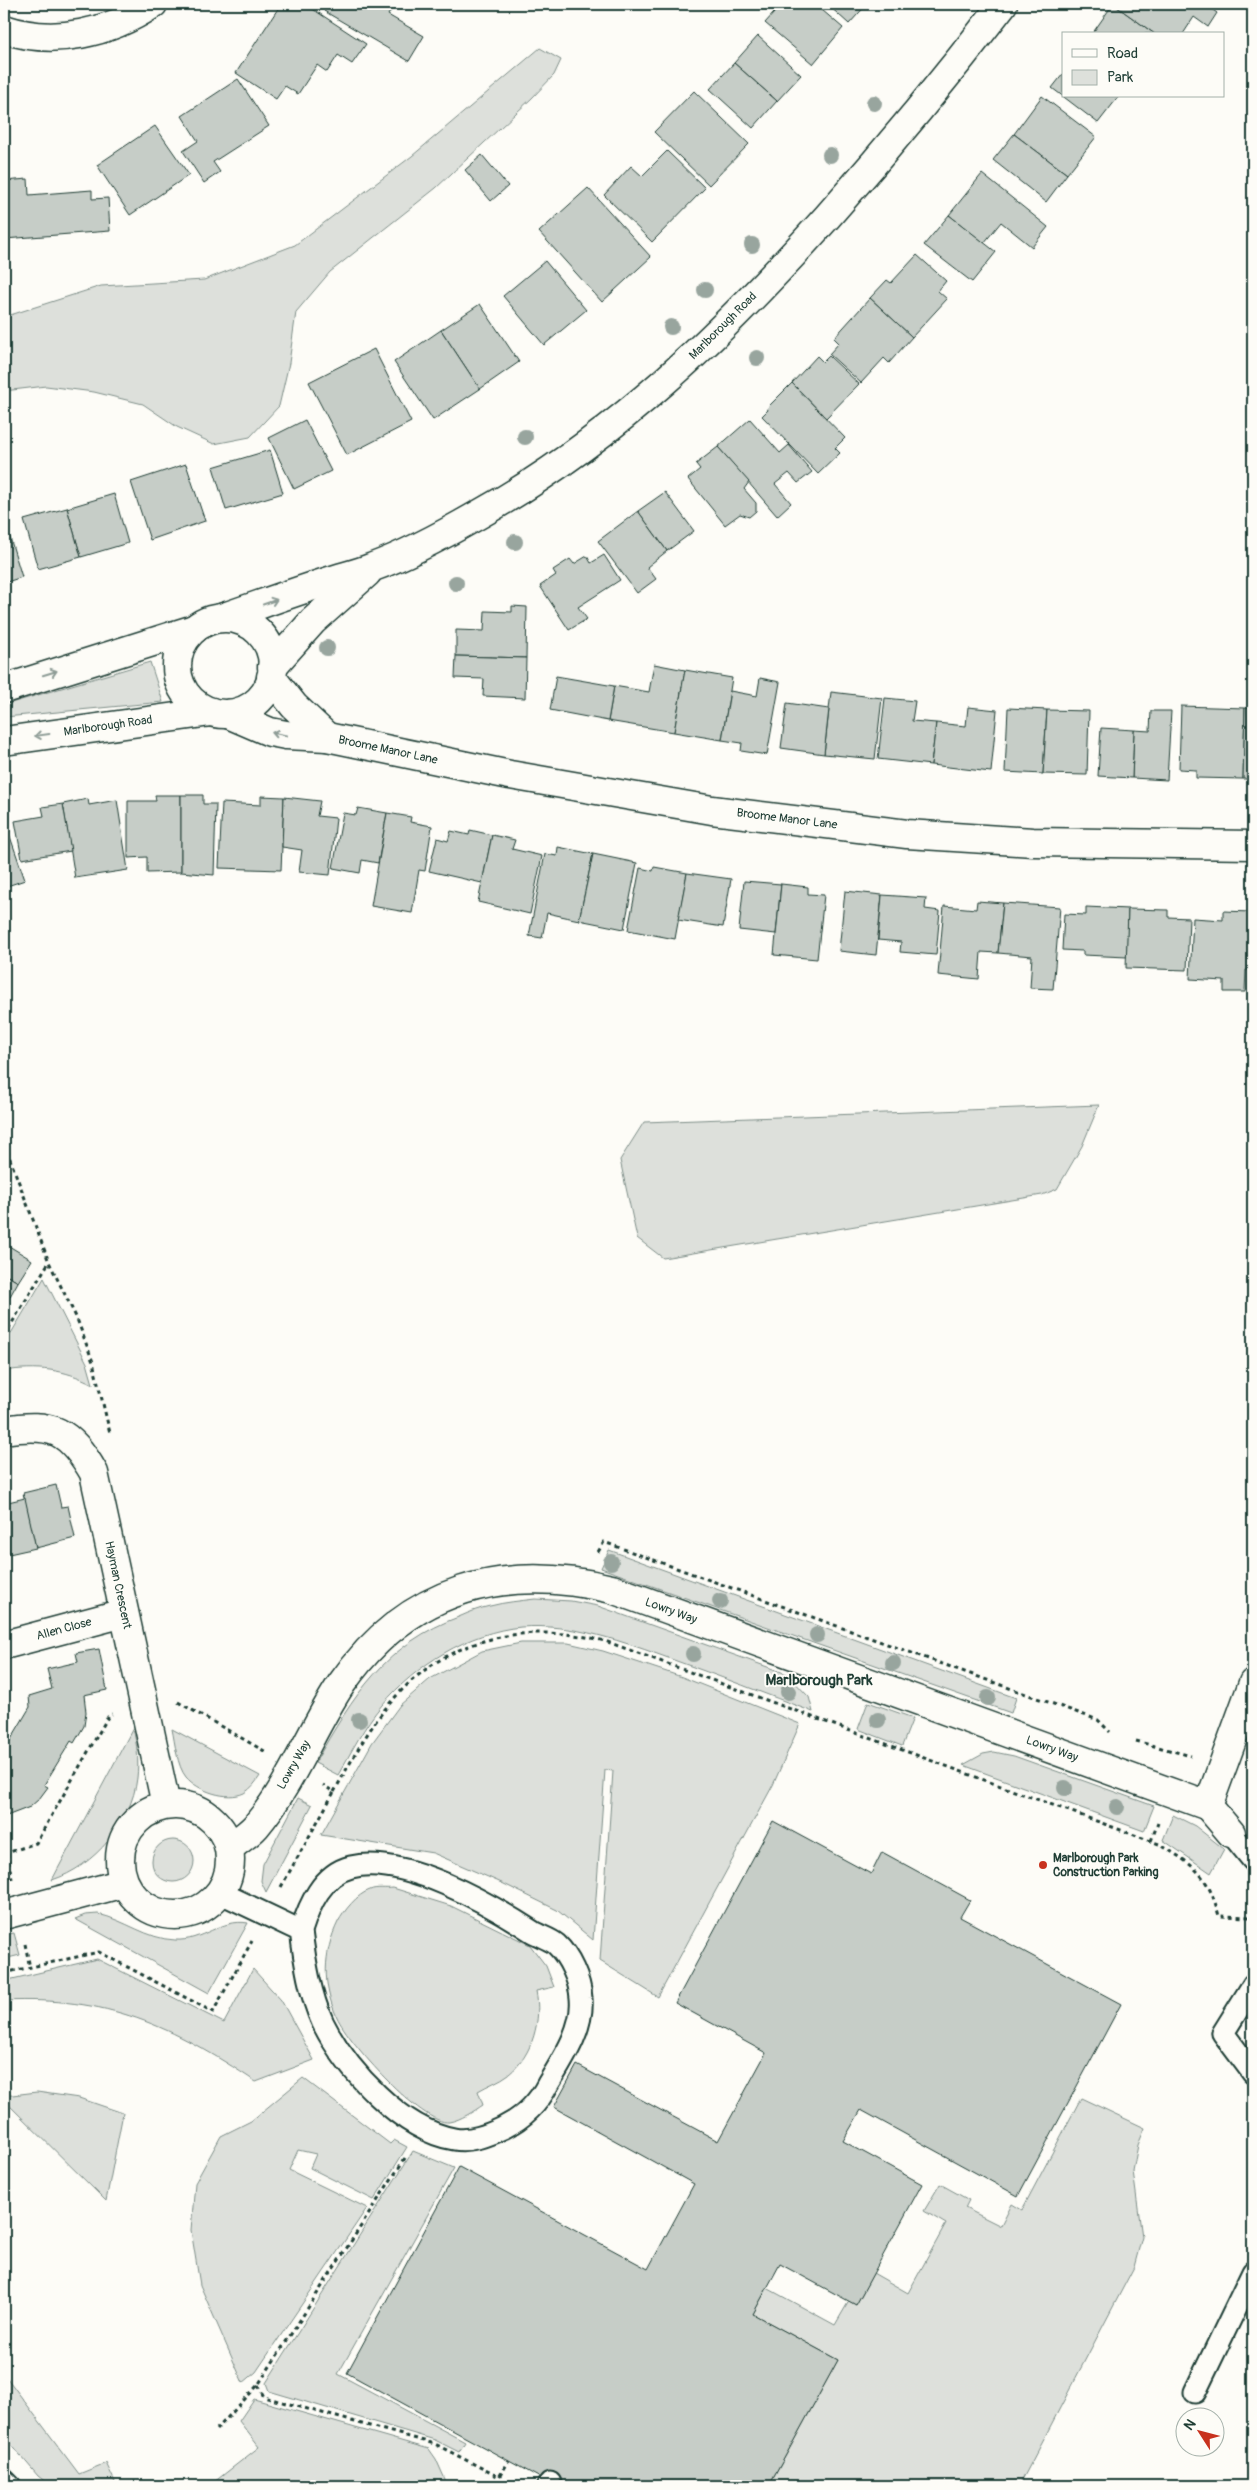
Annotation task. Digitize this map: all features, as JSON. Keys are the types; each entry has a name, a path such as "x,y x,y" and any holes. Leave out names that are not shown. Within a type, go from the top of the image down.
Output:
{"street":[{"path":"4,29 16,33 50,37 97,31 137,14 153,4"},
{"name":"Marlborough Road","path":"224,617 374,567 478,516 582,448 680,370 736,315 871,167 1003,4"},
{"name":"Marlborough Road","path":"272,672 313,621 374,567"},
{"path":"4,689 194,629 208,621 224,617 240,620 255,628 266,640 272,655 272,672 268,687 258,701 244,710 220,713 199,706 188,697 181,685 177,672 177,658 183,642 194,629"},
{"name":"Broome Manor Lane","path":"272,672 294,706 327,737"},
{"name":"Marlborough Road","path":"4,741 220,713"},
{"name":"Broome Manor Lane","path":"220,713 270,732 286,735 327,737 510,775 712,810 907,834 1033,842 1253,845"},
{"name":"Hayman Crescent","path":"4,1430 36,1426 71,1439 94,1473 166,1805"},
{"name":"Lowry Way","path":"230,1847 256,1827 343,1683 376,1642 402,1619 427,1605 468,1588 509,1580 551,1579 582,1582 612,1589 1208,1806"},
{"name":"Allen Close","path":"4,1645 124,1613"},
{"path":"1231,1833 1208,1806 1253,1683"},
{"path":"166,1805 184,1805 199,1810 213,1819 223,1832 230,1847 231,1863 228,1879 221,1893 209,1905 194,1913 178,1916 161,1914 146,1908 133,1897 124,1883 120,1866 121,1850 126,1833 136,1820 151,1810 166,1805"},
{"path":"4,1915 124,1883"}],"lane":[{"path":"1231,1833 1253,1860"},
{"path":"382,1865 431,1878 503,1911 556,1944 574,1970 581,1996 581,2017 544,2092 521,2119 484,2137 455,2140 423,2129 382,2099 346,2058 323,2022 306,1969 301,1931 309,1906 325,1882 350,1867 382,1865"},
{"path":"221,1893 301,1931"},
{"path":"1253,1985 1223,2033 1253,2073"},
{"path":"1195,2392 1253,2272"},
{"path":"4,2480 10,2486"}],"path":[{"path":"4,1143 49,1262 77,1319 93,1362 111,1439"},
{"path":"4,1336 49,1262"},
{"path":"4,1974 98,1952 213,2012 334,1792 376,1722 403,1689 437,1662 469,1647 507,1635 537,1632 566,1633 605,1642 1159,1844 1184,1859 1207,1881 1219,1916 1253,1917"},
{"path":"4,1854 36,1843 109,1715 173,1699 334,1792"},
{"path":"216,2430 258,2385 423,2129"},
{"path":"258,2385 264,2397 435,2444 499,2477 509,2461"}],"green space":[{"path":"540,48 561,60 554,75 436,188 330,272 296,312 289,363 279,406 250,437 214,444 177,427 143,404 94,392 46,386 4,391 4,317 101,286 204,280 295,245 412,156"},
{"path":"150,662 163,702 5,717 4,705"},
{"path":"1099,1105 1082,1146 1057,1189 1042,1195 663,1258 637,1238 620,1160 644,1122"},
{"path":"44,1278 87,1363 93,1384 72,1375 50,1370 4,1371 4,1345"},
{"path":"609,1550 1016,1698 1011,1713 601,1568"},
{"path":"535,1599 571,1601 598,1606 787,1674 809,1697 813,1712 617,1640 560,1628 521,1627 501,1630 463,1643 427,1664 396,1690 382,1705 358,1739 338,1775 315,1763 358,1694 374,1674 412,1641 435,1627 479,1609 501,1603"},
{"path":"521,1643 568,1643 603,1651 682,1677 800,1724 773,1785 658,1997 600,1961 613,1771 605,1770 593,1940 557,1910 433,1853 321,1835 372,1743 400,1705 430,1679 482,1651"},
{"path":"868,1702 913,1718 902,1746 858,1729"},
{"path":"133,1728 136,1740 138,1771 134,1794 128,1811 108,1841 96,1854 68,1874 52,1880"},
{"path":"172,1729 260,1776 249,1790 237,1795 221,1795 198,1787 186,1777 180,1767"},
{"path":"994,1752 1014,1756 1154,1806 1144,1831 963,1765 983,1754"},
{"path":"298,1798 312,1805 266,1892 261,1881 263,1864"},
{"path":"1173,1815 1195,1826 1224,1849 1211,1873 1163,1840"},
{"path":"173,1840 188,1846 194,1861 188,1876 173,1882 158,1876 152,1861 158,1846"},
{"path":"393,1888 451,1906 530,1945 546,1966 554,1987 536,1991 538,2013 534,2036 524,2057 509,2074 478,2091 483,2105 454,2121 449,2122 437,2119 422,2110 387,2080 344,2029 332,2005 326,1969 329,1945 338,1922 351,1903 360,1895 372,1889"},
{"path":"98,1914 117,1920 145,1933 175,1940 185,1940 229,1924 238,1922 248,1923 209,1993 75,1919 85,1915"},
{"path":"14,1933 20,1955 4,1959 4,1935"},
{"path":"97,1959 224,2023 253,1969 281,2000 314,2060 256,2082 195,2045 137,2018 107,2009 75,2004 41,2001 4,2001 4,1981"},
{"path":"303,2078 390,2144 394,2140 407,2147 374,2200 310,2168 316,2154 298,2150 289,2170 367,2208 256,2372 243,2383 200,2285 191,2230 195,2183 221,2136 251,2121"},
{"path":"37,2092 79,2098 123,2113 106,2201 4,2100 4,2096"},
{"path":"1081,2098 1145,2128 1138,2145 1133,2171 1142,2237 1134,2267 1019,2486 910,2486 886,2483 878,2486 769,2486 838,2360 753,2314 767,2288 835,2325 849,2301 856,2305 873,2273 908,2293 946,2224 924,2211 940,2184 969,2200 965,2208 1001,2226 1012,2204 1022,2210"},
{"path":"413,2151 454,2168 338,2374 465,2442 459,2452 435,2440 269,2391 266,2383"},
{"path":"4,2374 79,2474 106,2463 115,2482 109,2486 51,2486 38,2476 4,2436"},
{"path":"254,2399 429,2449 436,2459 448,2486 209,2486 259,2447 239,2421"}],"building":[{"path":"281,4 305,4 366,44 352,64 338,55 327,72 317,65 298,94 285,86 276,99 236,73"},
{"path":"329,4 395,4 388,15 424,36 409,61 324,11"},
{"path":"782,4 815,4 843,28 813,64 765,23"},
{"path":"827,4 867,4 849,24"},
{"path":"1113,4 1152,32 1093,32"},
{"path":"1113,4 1205,4 1217,13 1208,27 1194,17 1184,32 1152,32"},
{"path":"758,36 801,75 777,101 734,63"},
{"path":"734,63 777,101 753,128 710,89"},
{"path":"1062,75 1062,96 1052,88"},
{"path":"238,79 269,126 213,162 220,172 204,183 183,151 198,141 182,116"},
{"path":"694,91 749,144 709,185 654,132"},
{"path":"1042,96 1096,137 1067,174 1014,134"},
{"path":"1065,98 1117,98 1098,123"},
{"path":"155,126 189,175 130,215 97,165"},
{"path":"1014,134 1067,174 1046,202 993,160"},
{"path":"667,151 705,188 652,242 604,195 631,166 642,176"},
{"path":"482,155 508,186 491,201 465,170"},
{"path":"982,174 1048,227 1032,247 1001,222 984,243 949,215"},
{"path":"28,179 29,195 92,190 92,199 108,198 110,231 4,239 4,181"},
{"path":"588,188 651,257 602,302 539,232"},
{"path":"949,215 996,252 972,282 924,245"},
{"path":"917,255 946,281 938,291 947,299 912,337 870,298 887,280 891,283"},
{"path":"545,261 586,310 544,345 503,296"},
{"path":"870,298 912,337 889,363 884,358 861,383 829,354 839,343 834,338"},
{"path":"480,304 519,362 480,389 441,330"},
{"path":"441,330 480,389 433,420 394,362"},
{"path":"374,349 411,422 347,455 309,382"},
{"path":"817,356 823,362 829,356 859,384 826,418 792,383"},
{"path":"792,383 845,438 835,448 840,453 818,474 762,416 768,410 767,408"},
{"path":"750,419 780,453 789,445 812,472 798,483 789,473 775,484 791,503 777,516 718,447"},
{"path":"305,420 331,471 294,489 269,438"},
{"path":"718,447 749,482 744,489 756,503 756,511 749,517 740,514 725,525 688,479 700,469 696,464"},
{"path":"270,450 283,493 226,510 213,467"},
{"path":"186,464 205,521 150,540 131,482"},
{"path":"665,492 694,531 667,551 638,511"},
{"path":"114,494 128,543 81,557 67,508"},
{"path":"67,508 81,557 38,569 24,520"},
{"path":"638,511 667,551 647,567 656,579 637,593 598,541"},
{"path":"4,518 22,577 4,583"},
{"path":"604,555 620,580 578,607 587,619 569,630 540,586 556,575 553,570 570,559 574,564 587,556 591,563"},
{"path":"512,606 527,607 526,658 456,656 456,630 484,631 485,611 512,612"},
{"path":"456,656 526,658 525,698 483,696 484,679 455,678"},
{"path":"654,664 685,670 674,732 608,721 614,686 649,692"},
{"path":"685,670 732,678 722,740 674,732"},
{"path":"556,676 614,686 608,721 550,710"},
{"path":"760,678 780,682 767,755 741,751 742,743 722,740 730,691 757,696"},
{"path":"831,692 882,698 875,759 824,754"},
{"path":"885,698 915,701 912,721 936,723 931,765 878,759"},
{"path":"787,703 829,709 824,754 781,748"},
{"path":"1181,706 1245,708 1243,779 1196,778 1196,770 1179,769"},
{"path":"968,707 997,710 991,772 931,765 936,723 966,726"},
{"path":"1008,708 1047,710 1043,774 1005,772"},
{"path":"1245,708 1253,709 1253,779 1243,779"},
{"path":"1047,710 1089,711 1087,775 1043,774"},
{"path":"1151,711 1171,711 1167,780 1132,778 1134,730 1150,731"},
{"path":"1101,728 1134,730 1132,778 1098,776"},
{"path":"155,795 181,795 181,872 147,873 147,857 128,858 128,801 156,801"},
{"path":"181,795 203,795 203,804 216,804 214,875 181,872"},
{"path":"261,796 284,797 281,870 219,868 222,803 261,805"},
{"path":"284,797 320,801 317,816 336,818 330,875 299,872 302,850 282,847"},
{"path":"88,799 89,805 117,800 128,870 75,878 63,804"},
{"path":"63,804 71,851 22,859 15,821 44,816 42,807"},
{"path":"358,808 387,813 378,863 362,860 360,873 333,868 343,813 356,815"},
{"path":"387,813 411,817 410,822 432,826 425,871 419,870 412,913 371,906"},
{"path":"4,823 25,880 4,887"},
{"path":"470,830 492,835 482,883 429,871 437,838 448,841 451,831 469,835"},
{"path":"492,835 515,840 512,849 542,856 530,914 478,902"},
{"path":"558,847 593,854 579,920 547,913 542,938 529,936 545,854 557,856"},
{"path":"593,854 637,863 624,929 579,920"},
{"path":"654,867 687,873 675,939 628,930 640,868 653,871"},
{"path":"687,873 731,879 723,927 678,920"},
{"path":"744,881 781,884 776,934 739,930"},
{"path":"781,884 808,887 808,894 824,895 817,959 774,955"},
{"path":"845,891 882,895 876,955 839,951"},
{"path":"882,895 926,898 925,909 940,911 936,955 900,952 901,942 878,940"},
{"path":"977,901 1003,903 998,953 981,952 979,979 938,975 944,906 976,909"},
{"path":"1003,903 1060,907 1053,989 1030,988 1032,956 998,953"},
{"path":"1086,907 1128,909 1127,957 1083,955 1083,951 1062,950 1064,914 1086,915"},
{"path":"1128,909 1168,910 1168,917 1189,918 1187,970 1126,968"},
{"path":"1223,911 1251,912 1253,960 1252,970 1246,970 1245,992 1224,992 1224,981 1190,979 1193,918 1223,920"},
{"path":"4,1243 32,1260 18,1282 4,1274"},
{"path":"4,1274 18,1282 4,1307"},
{"path":"56,1485 61,1507 68,1506 75,1538 36,1548 23,1493"},
{"path":"25,1498 36,1548 9,1554 4,1532 4,1503"},
{"path":"4,1532 9,1554 4,1556"},
{"path":"99,1649 107,1690 84,1695 86,1712 84,1726 74,1743 71,1741 44,1785 48,1787 39,1799 30,1807 4,1817 4,1751 30,1707 29,1696 52,1689 47,1669 78,1662 76,1653"},
{"path":"773,1821 871,1874 882,1852 970,1900 960,1917 1121,2004 1018,2196 861,2110 843,2141 922,2184 856,2305 780,2264 753,2314 838,2360 769,2486 555,2486 347,2373 459,2167 648,2269 694,2184 554,2107 577,2065 718,2141 766,2053 675,2003"}],"place":[{"name":"Marlborough Park Construction Parking","path":"1043,1865"}],"district":[{"name":"Marlborough Park","path":"819,1680"}]}
